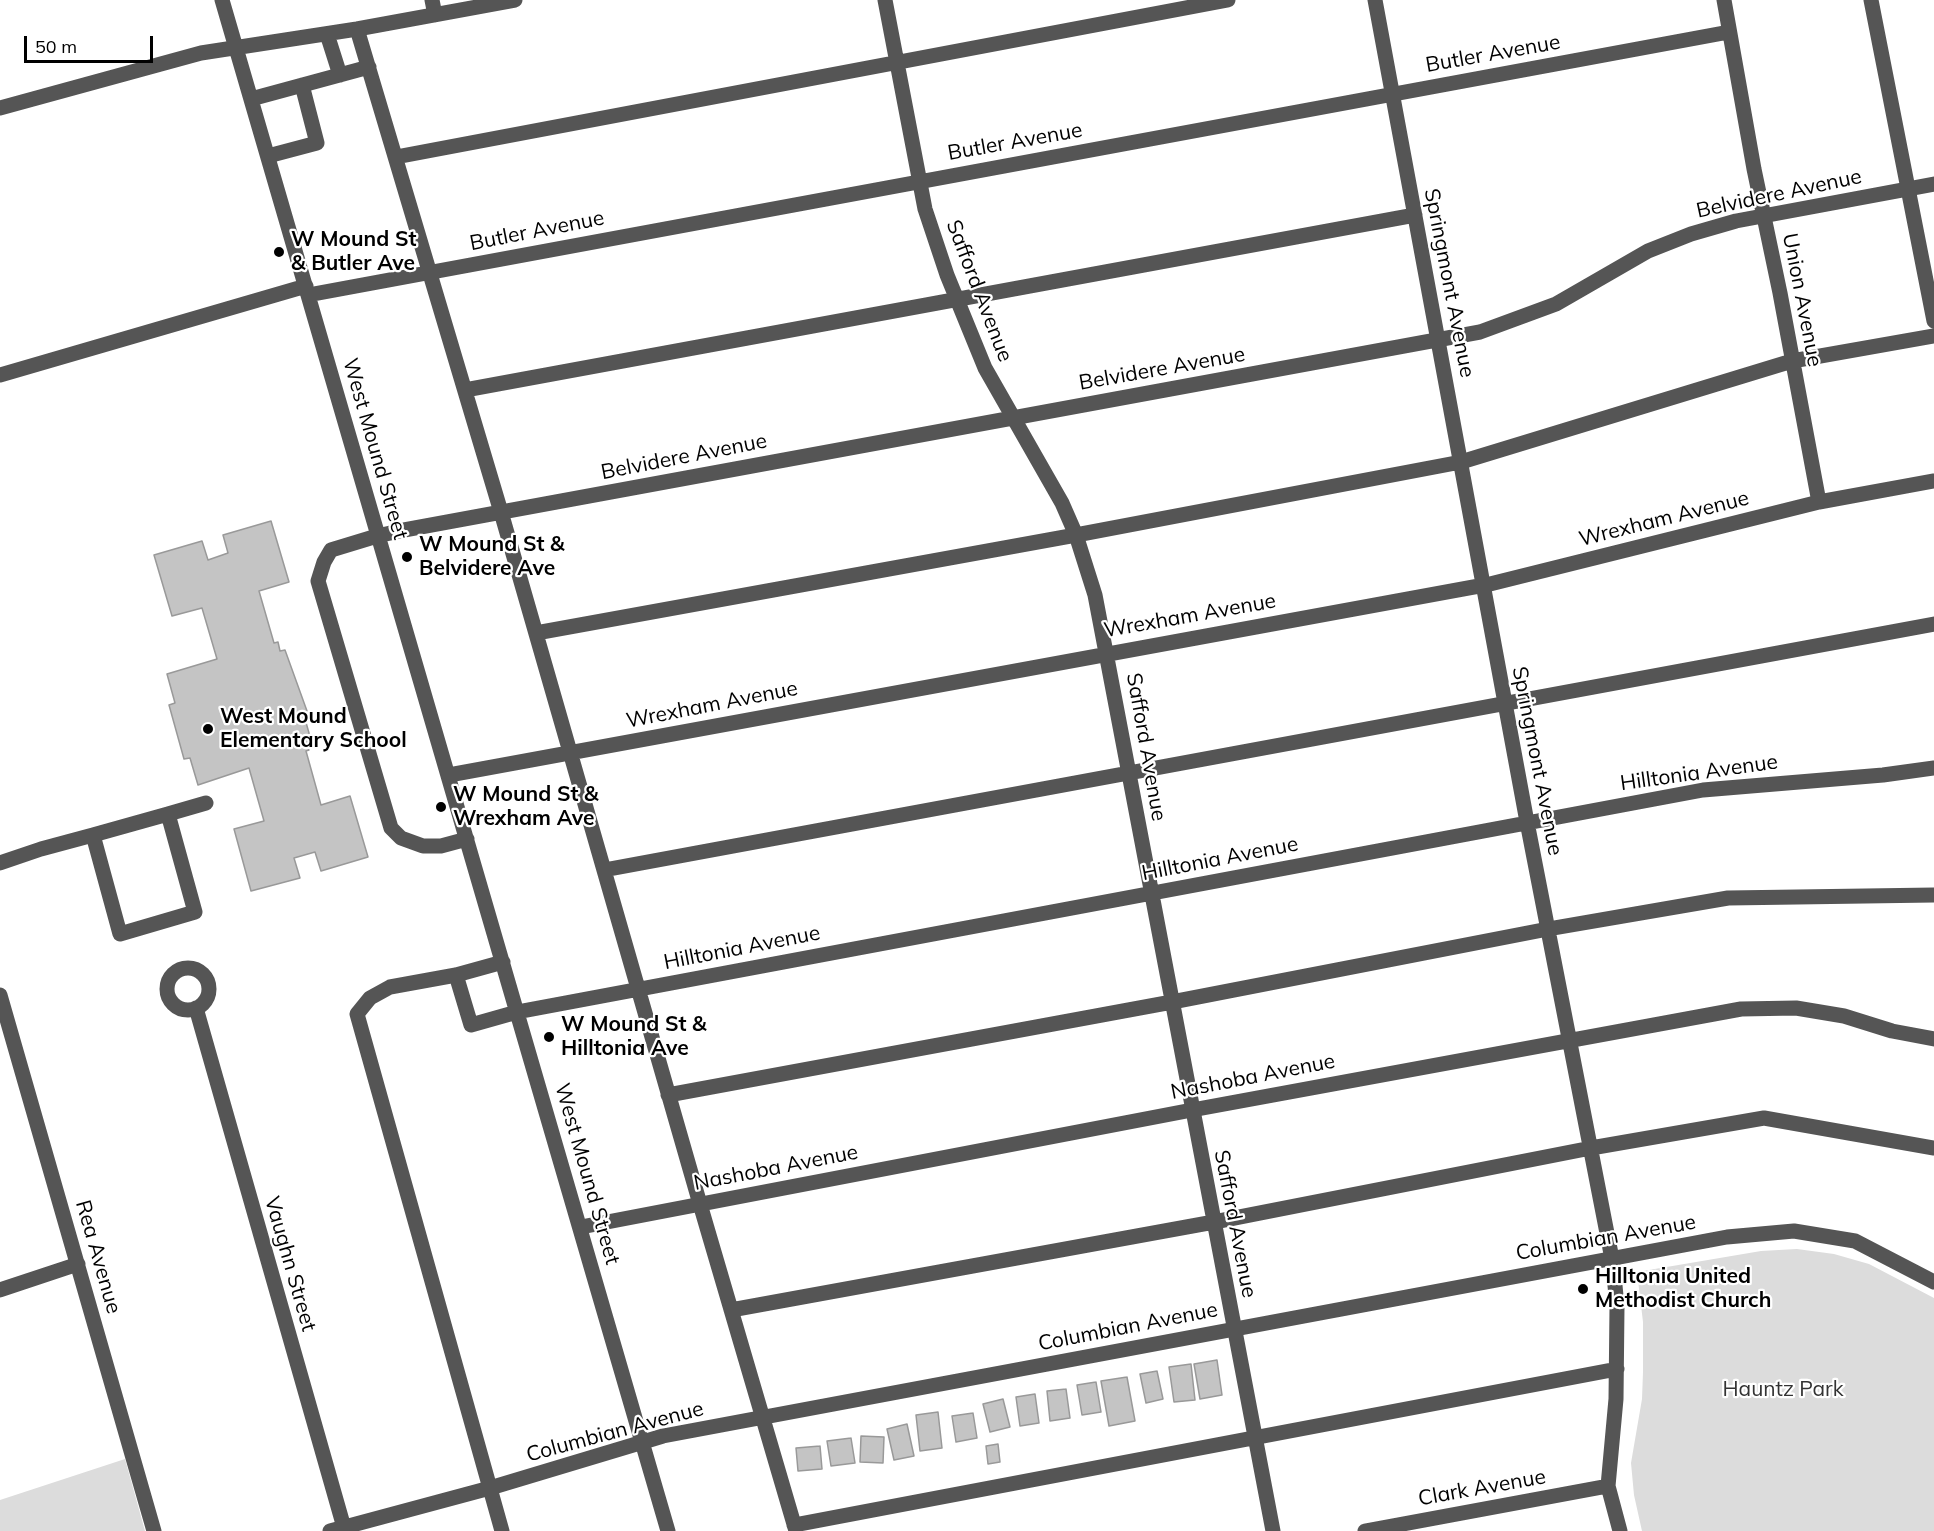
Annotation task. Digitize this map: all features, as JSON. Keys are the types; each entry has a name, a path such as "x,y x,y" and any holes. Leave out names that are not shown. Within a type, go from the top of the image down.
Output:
{"street":[{"name":"West Mound Street","path":"222,0 668,1531"},
{"path":"0,108 201,53 357,29 433,7 516,0"},
{"name":"Safford Avenue","path":"885,0 925,208 957,299 985,368 1062,503 1076,535 1095,595 1273,1531"},
{"path":"396,157 1228,0"},
{"name":"Springmont Avenue","path":"1375,0 1527,822 1612,1257 1617,1307 1617,1369 1608,1486 1620,1531"},
{"name":"Union Avenue","path":"1724,0 1763,216 1819,502"},
{"path":"1871,0 1934,321"},
{"path":"357,29 501,512 730,1310 795,1528 1255,1437 1617,1369"},
{"name":"Butler Avenue","path":"0,375 307,290 430,272 1729,32"},
{"path":"327,34 340,75"},
{"path":"251,99 369,67"},
{"path":"267,156 317,143 302,85"},
{"name":"Belvidere Avenue","path":"467,839 441,846 423,846 401,838 391,828 318,581 324,562 331,550 377,536 501,512 1480,332 1556,304 1648,251 1691,234 1736,221 1934,184"},
{"path":"465,390 1415,215"},
{"path":"536,633 1461,462 1792,361 1934,336"},
{"name":"Wrexham Avenue","path":"449,775 1483,585 1819,502 1934,481"},
{"path":"604,870 1934,624"},
{"name":"Hilltonia Avenue","path":"456,975 471,1025 517,1012 1703,790 1883,775 1934,768"},
{"path":"0,863 206,803"},
{"path":"93,835 120,934 195,912 168,814"},
{"path":"668,1095 1172,1002 1548,929 1728,898 1934,895"},
{"path":"502,962 456,975 390,987 370,999 357,1014 502,1531"},
{"name":"Rea Avenue","path":"0,995 154,1531"},
{"name":"Vaughn Street","path":"196,1008 340,1530"},
{"name":"Nashoba Avenue","path":"580,1227 1192,1110 1741,1009 1796,1008 1844,1016 1892,1031 1934,1039"},
{"path":"730,1310 1214,1222 1590,1148 1764,1118 1934,1148"},
{"name":"Columbian Avenue","path":"340,1530 643,1442 1727,1237 1794,1231 1855,1241 1934,1282"},
{"path":"0,1290 78,1264"},
{"name":"Clark Avenue","path":"1365,1531 1608,1486"}],"green space":[{"name":"Hauntz Park","path":"1797,1249 1834,1254 1869,1264 1934,1298 1934,1531 1642,1531 1634,1495 1631,1463 1642,1399 1643,1372 1643,1322 1637,1272 1761,1251"},
{"path":"125,1459 145,1531 0,1531 0,1500"}],"building":[{"path":"271,521 289,582 259,591 274,643 278,642 280,651 285,650 307,711 303,712 311,740 307,742 309,750 306,751 321,805 350,796 368,857 321,871 315,852 294,858 300,878 251,891 234,829 264,821 249,768 198,785 190,758 184,759 169,705 175,703 167,674 217,659 202,608 172,616 154,555 202,541 208,560 228,553 223,535"},
{"path":"1217,1360 1222,1395 1200,1399 1194,1364"},
{"path":"1191,1364 1195,1400 1174,1402 1169,1367"},
{"path":"1157,1371 1163,1399 1146,1403 1140,1374"},
{"path":"1127,1377 1135,1421 1109,1426 1101,1381"},
{"path":"1096,1382 1101,1412 1082,1415 1077,1385"},
{"path":"1066,1389 1070,1418 1050,1421 1047,1391"},
{"path":"1035,1394 1039,1423 1020,1426 1016,1397"},
{"path":"1003,1399 1010,1427 990,1432 983,1404"},
{"path":"938,1412 942,1448 920,1451 916,1415"},
{"path":"973,1413 977,1438 956,1442 952,1416"},
{"path":"907,1424 914,1456 894,1460 887,1429"},
{"path":"861,1436 884,1437 883,1463 860,1462"},
{"path":"851,1438 855,1463 831,1466 827,1441"},
{"path":"998,1444 1000,1462 988,1464 986,1446"},
{"path":"820,1446 822,1469 798,1471 796,1448"}],"place":[{"name":"W Mound St & Butler Ave","path":"279,252"},
{"name":"W Mound St & Belvidere Ave","path":"407,557"},
{"name":"West Mound Elementary School","path":"208,729"},
{"name":"W Mound St & Wrexham Ave","path":"441,807"},
{"name":"W Mound St & Hilltonia Ave","path":"549,1037"},
{"name":"Hilltonia United Methodist Church","path":"1583,1289"}]}
